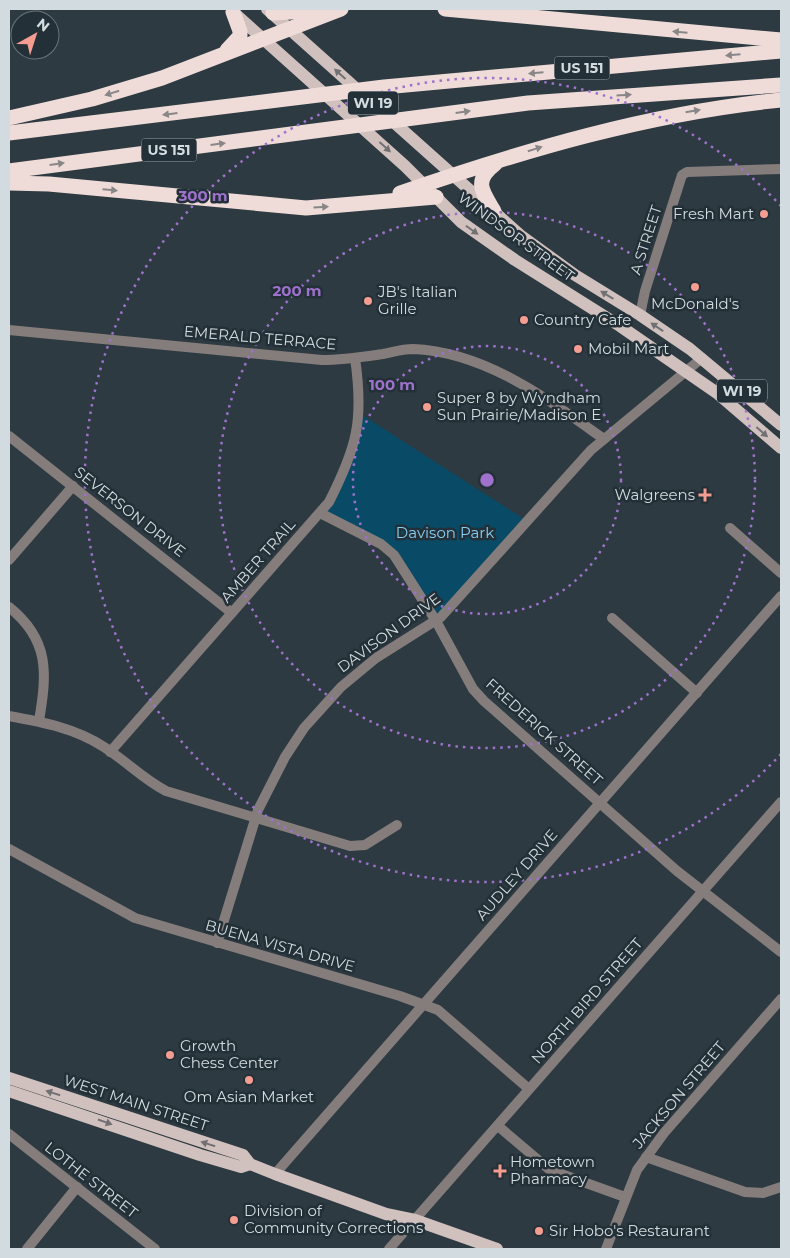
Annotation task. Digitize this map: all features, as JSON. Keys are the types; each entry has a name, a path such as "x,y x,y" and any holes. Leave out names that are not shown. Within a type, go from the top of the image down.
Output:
{"highway":[{"path":"9,118 92,99 162,78 224,52 292,29 341,9"},
{"path":"270,11 350,9"},
{"path":"445,9 781,40"},
{"path":"224,52 240,36 240,31 231,10"},
{"name":"US 151","path":"9,134 384,87 781,50"},
{"name":"US 151","path":"9,170 559,100 781,85"},
{"path":"372,203 566,140 657,118 781,100"},
{"path":"494,211 484,194 481,180 486,172 501,160"},
{"path":"9,183 49,184 306,208 436,197"}],"main road":[{"name":"WINDSOR STREET","path":"231,10 406,166 461,222 515,260 620,326 686,371 717,393 781,448"},
{"name":"WINDSOR STREET","path":"270,11 456,176 520,236 575,275 640,315 702,358 781,425"},
{"name":"WEST MAIN STREET","path":"9,1078 243,1155 250,1164 275,1174 386,1214 414,1220 497,1249"},
{"name":"WEST MAIN STREET","path":"9,1091 200,1155 240,1167 250,1164"}],"street":[{"name":"A STREET","path":"640,315 645,292 682,175 696,172 781,169"},
{"name":"EMERALD TERRACE","path":"9,330 322,360 355,358 411,349 467,357 497,370 604,439"},
{"name":"AMBER TRAIL","path":"110,752 329,502 353,451 358,426 359,398 355,358"},
{"name":"DAVISON DRIVE","path":"217,943 255,818 285,757 304,728 340,687 376,658 436,621 456,602 591,450 702,358"},
{"name":"SEVERSON DRIVE","path":"9,436 232,613"},
{"path":"9,560 73,486"},
{"name":"FREDERICK STREET","path":"320,513 381,544 394,555 436,621 459,666 484,701 703,892 781,952"},
{"path":"730,528 781,573"},
{"name":"AUDLEY DRIVE","path":"275,1174 781,596"},
{"path":"9,607 23,618 35,634 43,656 45,680 39,722"},
{"path":"612,618 697,693"},
{"path":"9,716 39,722 86,737 110,752 150,783 166,792 350,846 365,845 397,825"},
{"name":"NORTH BIRD STREET","path":"389,1249 781,802"},
{"name":"BUENA VISTA DRIVE","path":"9,849 135,918 438,1010 529,1089"},
{"name":"JACKSON STREET","path":"606,1249 625,1197 637,1170 646,1157 781,999"},
{"path":"498,1126 550,1170 625,1197"},
{"name":"LOTHE STREET","path":"9,1134 155,1249"},
{"path":"646,1157 745,1192 764,1193 781,1186"},
{"path":"27,1249 77,1187"}],"green space":[{"name":"Davison Park","path":"359,413 527,521 436,621 394,555 320,513 329,502"}],"place":[{"name":"Fresh Mart","path":"764,214"},
{"name":"McDonald's","path":"695,287"},
{"name":"JB's Italian Grille","path":"368,301"},
{"name":"Country Cafe","path":"524,320"},
{"name":"Mobil Mart","path":"578,349"},
{"name":"Super 8 by Wyndham Sun Prairie/Madison E","path":"427,407"},
{"name":"Walgreens","path":"705,495"},
{"name":"Growth Chess Center","path":"170,1055"},
{"name":"Om Asian Market","path":"249,1080"},
{"name":"Hometown Pharmacy","path":"500,1171"},
{"name":"Division of Community Corrections","path":"234,1220"},
{"name":"Sir Hobo's Restaurant","path":"539,1231"}]}
